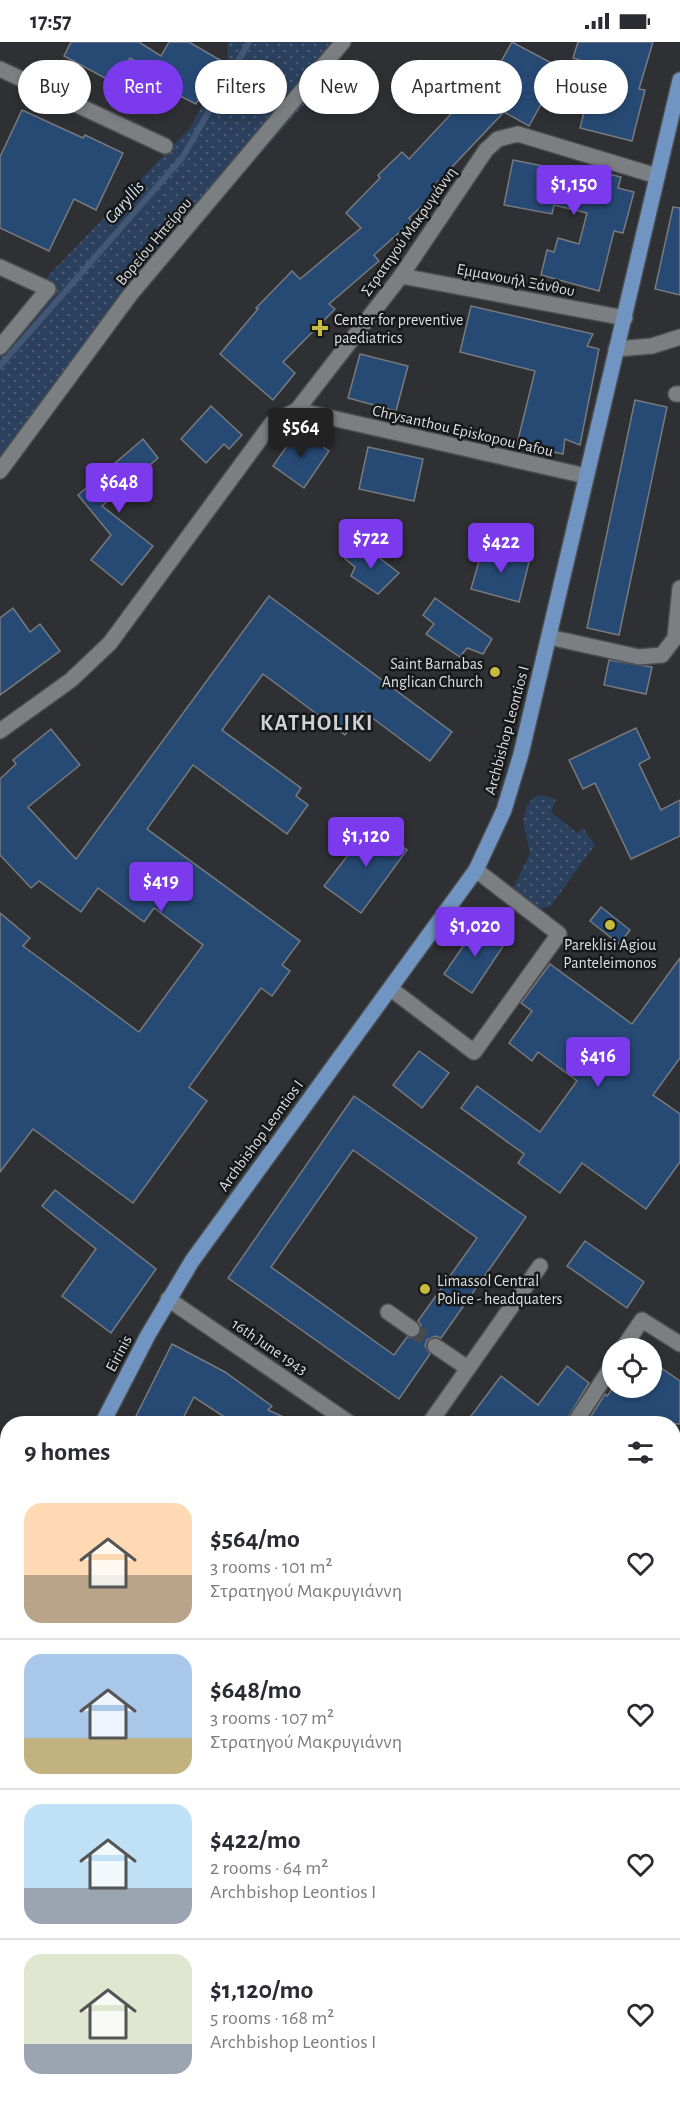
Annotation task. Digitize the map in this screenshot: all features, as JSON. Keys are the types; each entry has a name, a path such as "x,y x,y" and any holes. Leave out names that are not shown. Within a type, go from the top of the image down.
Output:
{"main road":[{"name":"Archbishop Leontios I","path":"168,1299 192,1261 341,1053 476,870 504,810 521,754 680,80"},
{"name":"Eirinis","path":"106,1416 168,1299"}],"street":[{"name":"Βορείου Ηπείρου","path":"0,471 130,295 343,42"},
{"path":"0,69 165,146"},
{"name":"Στρατηγού Μακρυγιάννη","path":"0,731 92,662 110,643 272,423 297,410 401,276 486,150 509,134 518,134 657,176"},
{"path":"0,267 48,290 0,347"},
{"name":"Εμμανουήλ Ξάνθου","path":"401,276 625,318"},
{"path":"616,349 652,346 680,338"},
{"name":"Chrysanthou Episkopou Pafou","path":"297,410 586,476"},
{"path":"549,637 639,657 662,655 675,638 680,588"},
{"path":"391,988 474,1052 513,998 559,934 476,870"},
{"path":"434,1416 466,1367 540,1266"},
{"name":"16th June 1943","path":"168,1299 339,1416"},
{"path":"388,1312 412,1329"},
{"path":"630,1338 642,1320 680,1344"},
{"path":"435,1346 466,1367"},
{"path":"579,1416 602,1381"}],"shaded area":[{"path":"228,42 351,42 340,60 299,60 299,110 135,296 0,481 0,339 48,276 189,129 198,114 287,114 287,60 227,60"},
{"path":"540,795 556,799 551,812 577,833 583,828 595,845 550,907 537,909 513,888 530,853 523,821 527,806 533,798"}],"building":[{"path":"71,42 139,42 161,56 169,42 189,42 220,60 195,60 195,104 183,98 183,60 134,60 130,58 129,60 103,60 103,77 91,71 91,60 71,60 64,56"},
{"path":"512,42 546,60 534,60 536,114 529,126 508,114 522,114 522,60 502,60"},
{"path":"578,42 653,42 639,89 645,90 632,141 580,128 584,114 628,114 628,60 573,58"},
{"path":"20,114 31,114 123,153 96,210 74,199 49,251 0,228 0,157"},
{"path":"451,114 502,114 434,186 438,191 409,218 412,221 374,255 379,261 329,304 335,309 283,362 295,373 273,400 220,354 258,309 256,308 292,271 300,279 361,228 346,213 380,178 378,175 402,152 409,159"},
{"path":"513,160 583,174 584,168 621,177 618,188 634,192 623,233 614,231 599,291 541,275 547,250 554,252 558,238 579,244 587,213 554,205 552,214 504,205"},
{"path":"673,207 680,208 680,295 655,289"},
{"path":"471,306 593,334 587,346 599,349 580,445 565,439 563,454 517,444 535,371 460,352"},
{"path":"360,354 408,366 396,411 348,398"},
{"path":"635,400 667,407 619,635 587,628"},
{"path":"211,406 242,435 229,449 224,444 206,463 181,439"},
{"path":"298,430 329,451 304,488 273,466"},
{"path":"143,439 158,458 102,506 153,546 122,585 91,560 111,535 78,495"},
{"path":"368,447 423,459 414,501 359,489"},
{"path":"357,545 366,552 368,549 399,573 378,594 351,576 355,567 345,559"},
{"path":"483,547 530,558 519,602 471,589"},
{"path":"269,596 452,732 430,761 363,711 345,735 263,674 222,730 301,788 296,796 308,805 287,834 193,765 147,829 300,941 282,965 290,971 272,996 261,988 189,1087 207,1101 133,1203 33,1129 0,1172 0,913 30,938 23,946 139,1032 203,945 154,908 144,922 98,888 81,912 39,881 31,888 0,855 0,779 16,764 13,760 51,729 80,765 28,807 76,859"},
{"path":"435,598 492,639 483,654 467,648 460,657 426,634 434,624 423,615"},
{"path":"13,608 30,632 40,624 60,651 0,695 0,618"},
{"path":"609,660 652,667 646,694 604,685"},
{"path":"636,728 650,758 639,764 661,810 680,800 680,836 631,859 595,783 583,789 569,760"},
{"path":"372,824 407,850 361,913 324,886"},
{"name":"Pareklisi Agiou Panteleimonos","path":"601,907 630,930 619,944 590,921"},
{"path":"479,923 506,942 472,993 444,974"},
{"path":"680,958 680,1058 653,1095 680,1114 680,1162 646,1209 582,1163 560,1193 518,1163 524,1154 461,1108 477,1086 540,1132 577,1081 538,1052 532,1061 509,1043 532,1011 521,1003 550,964 632,1024"},
{"path":"419,1051 449,1073 422,1108 393,1085"},
{"path":"354,1096 526,1217 441,1338 435,1336 427,1340 425,1346 430,1354 399,1399 228,1278","holes":["353,1150 477,1238 418,1321 421,1325 420,1334 416,1338 407,1337 394,1355 271,1267"]},
{"path":"55,1190 156,1269 111,1333 62,1296 96,1249 42,1206"},
{"path":"585,1241 644,1282 627,1308 567,1266"},
{"path":"172,1344 225,1372 272,1406 268,1410 281,1416 223,1416 194,1397 184,1416 136,1416"},
{"path":"567,1366 589,1383 569,1416 471,1416 501,1376 538,1405"},
{"path":"662,1369 680,1381 680,1416 591,1416 602,1398 662,1398"}],"waterway":[{"name":"Garyllis","path":"0,366 182,158 249,42"}],"tunnel":[{"path":"412,1329 435,1346"}],"place":[{"name":"Center for preventive paediatrics","path":"320,328"},
{"name":"Saint Barnabas Anglican Church","path":"495,672"},
{"name":"Pareklisi Agiou Panteleimonos","path":"610,925"},
{"name":"Limassol Central Police - headquaters","path":"425,1289"}],"district":[{"name":"KATHOLIKI","path":"317,722"}]}
